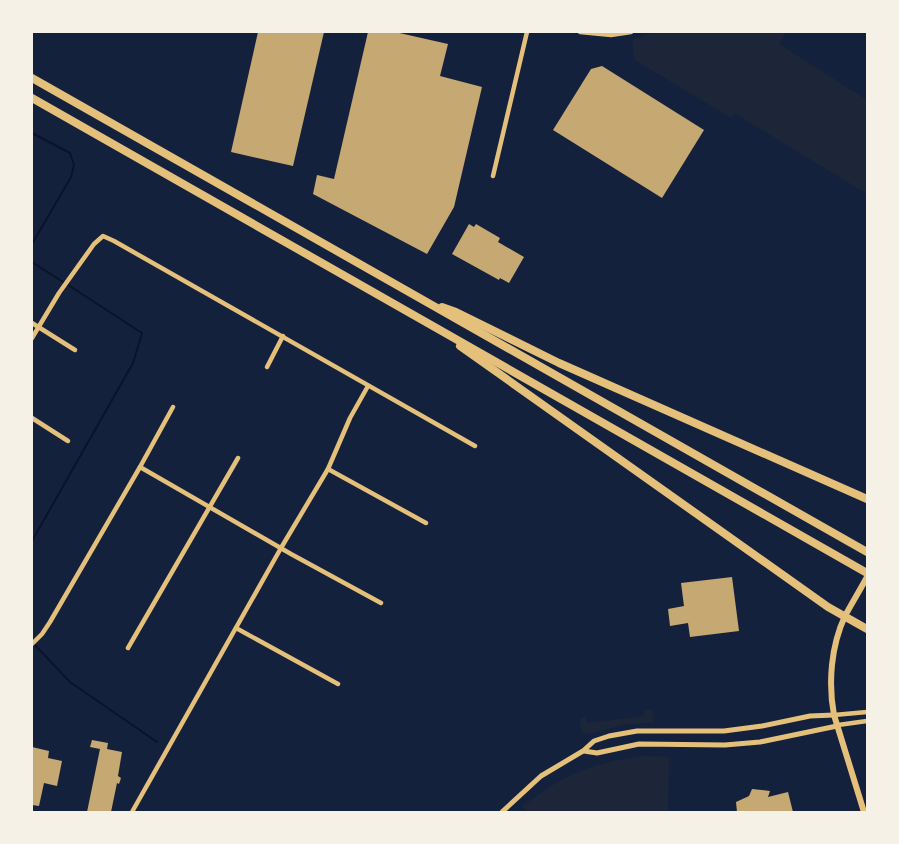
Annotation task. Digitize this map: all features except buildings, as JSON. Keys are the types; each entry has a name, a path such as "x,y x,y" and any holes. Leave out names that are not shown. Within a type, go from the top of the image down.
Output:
{"highway":[{"path":"32,78 867,552"},
{"path":"32,98 849,562 867,575"},
{"path":"419,299 456,312 521,346 867,499"},
{"path":"441,331 470,355 828,607 867,629"}],"main road":[{"path":"864,813 832,702 833,658 837,641 845,617 867,575"}],"street":[{"path":"493,176 527,32"},
{"path":"580,32 611,35 631,32"},
{"path":"32,338 94,244 103,236 475,446"},
{"path":"32,323 75,350"},
{"path":"267,367 283,336"},
{"path":"132,813 328,469 350,418 368,386"},
{"path":"32,645 42,634 173,407"},
{"path":"32,418 68,441"},
{"path":"128,648 238,458"},
{"path":"140,467 381,603"},
{"path":"328,469 426,523"},
{"path":"236,628 338,684"},
{"path":"502,813 541,776 583,751 594,741 637,731 724,731 810,716 867,712"},
{"path":"583,751 597,753 639,744 725,746 760,742 867,720"}],"shaded area":[{"path":"653,32 786,32 779,44 867,100 867,194 734,113 731,118 635,60 632,40"},
{"path":"652,709 654,722 623,725 588,734 582,732 580,725 581,719 585,717 587,723 644,716 644,710"},
{"path":"644,756 669,757 668,812 527,812 522,806 578,772 606,763"}],"waterway":[{"path":"32,133 70,153 74,165 71,177 32,244"},
{"path":"32,262 63,282"},
{"path":"32,541 133,363 142,333 68,285"},
{"path":"33,643 70,682 157,742"}]}
